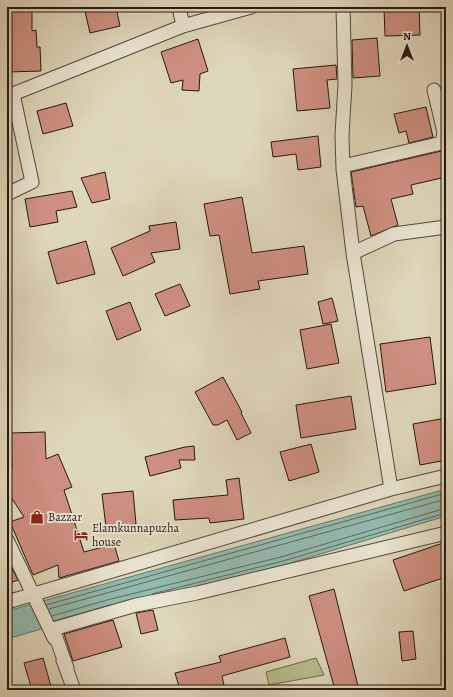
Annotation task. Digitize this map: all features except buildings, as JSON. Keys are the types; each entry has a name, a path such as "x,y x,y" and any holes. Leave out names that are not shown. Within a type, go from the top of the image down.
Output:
{"street":[{"path":"179,7 182,26"},
{"path":"343,7 345,85 342,135 343,166 352,253 391,489"},
{"path":"7,194 32,182 10,90 182,26 243,8"},
{"path":"343,166 444,142 444,132 434,90"},
{"path":"352,253 394,234 446,228"},
{"path":"7,602 391,489 446,476"},
{"path":"74,690 52,629 131,607 197,593 446,533"},
{"path":"7,540 50,628 67,668"}],"green space":[{"path":"316,658 324,675 269,685 266,672"}],"water":[{"path":"446,489 446,516 284,565 109,609 7,639 7,611"}],"place":[{"name":"Bazzar","path":"37,517"},
{"name":"Elamkunnapuzha house","path":"81,535"}]}
